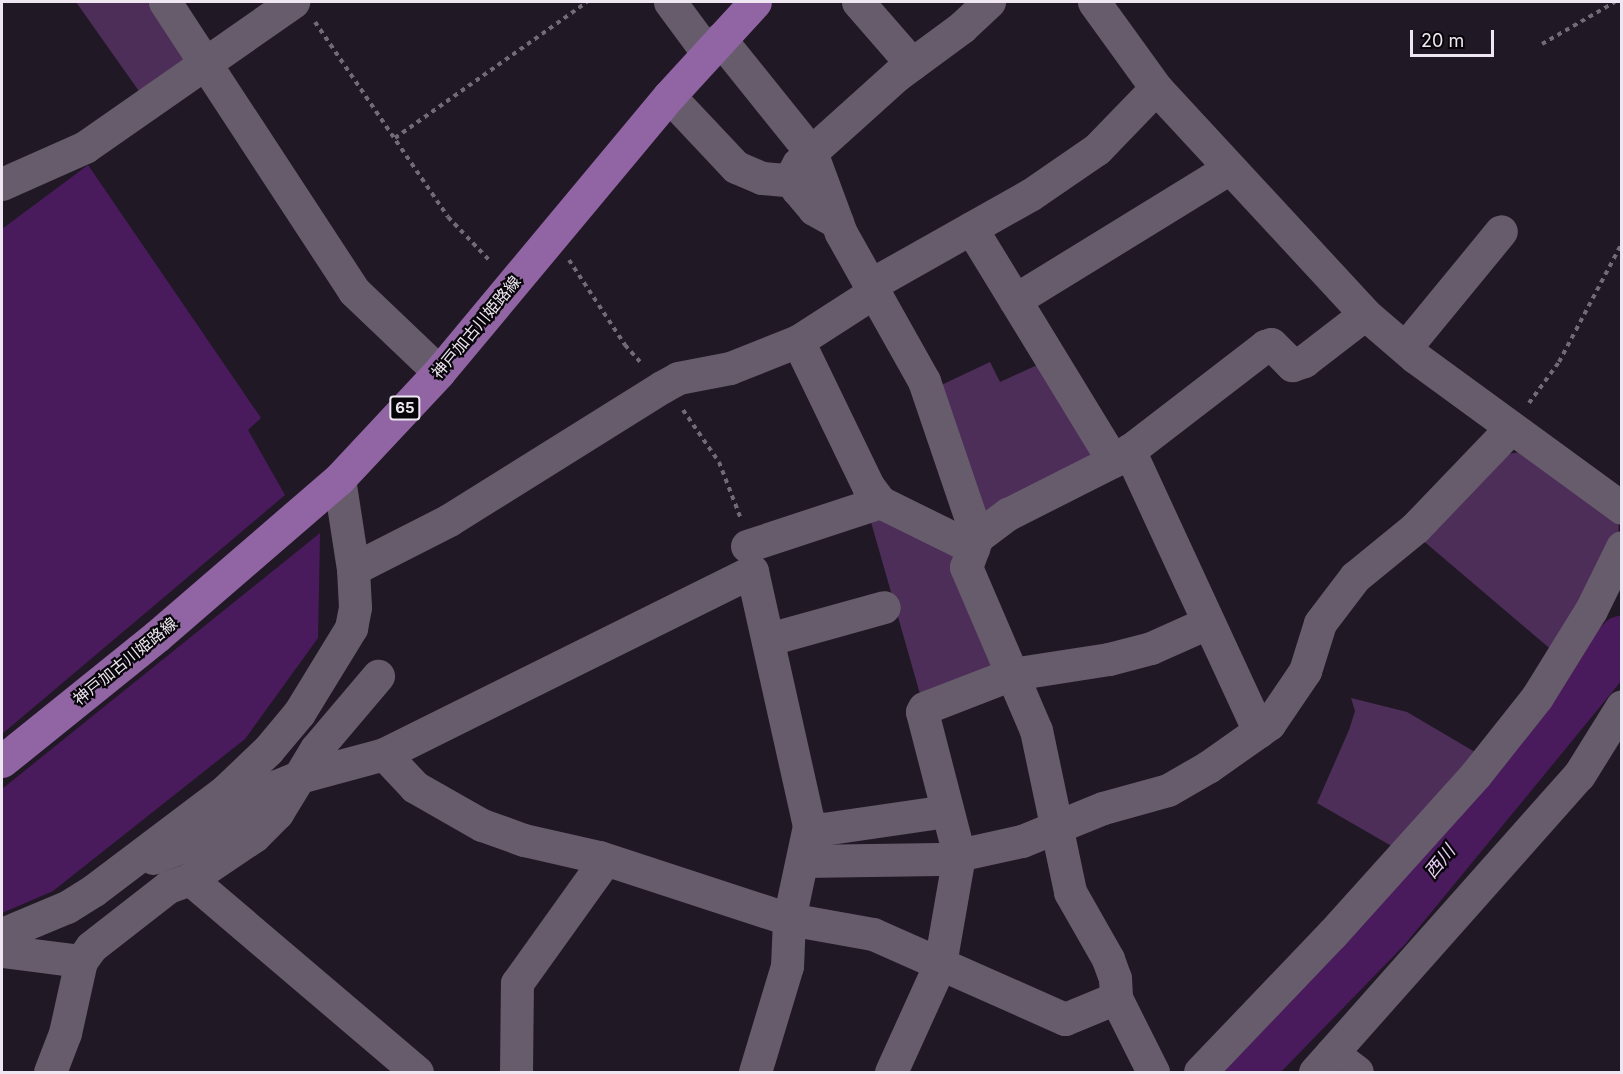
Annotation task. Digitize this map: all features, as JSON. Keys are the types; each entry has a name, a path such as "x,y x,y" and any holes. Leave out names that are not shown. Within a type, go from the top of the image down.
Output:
{"main road":[{"name":"神戸加古川姫路線","path":"2,761 157,636 339,479 439,372 669,96 754,2"}],"street":[{"path":"165,2 354,291 439,372"},
{"path":"670,2 811,152 837,222 924,381 975,542"},
{"path":"858,2 912,64"},
{"path":"837,222 814,209 794,182 792,175 798,164 912,64 962,27 989,2"},
{"path":"1100,3 1156,88 1228,169 1365,314 1405,348 1622,508"},
{"path":"2,184 85,147 204,62 302,9"},
{"path":"353,569 449,520 678,378 730,368 798,341 872,288 1030,195 1096,149 1156,88"},
{"path":"669,96 736,167 762,178 794,182"},
{"path":"1016,300 1228,169"},
{"path":"971,228 1016,300 1121,455 1259,731"},
{"path":"1405,348 1501,231"},
{"path":"1153,1072 1116,998 1115,978 1108,959 1070,892 1036,730 966,567 975,542 1008,514 1121,455 1265,346 1271,344 1292,365 1305,361 1365,314"},
{"path":"798,341 868,486 880,502 975,542"},
{"path":"802,861 940,860 1057,829 1103,808 1168,790 1269,724 1305,671 1320,623 1355,577 1415,528 1511,428"},
{"path":"2,934 67,907 131,862 226,790 268,750 299,713 351,628 355,607 353,569 339,479"},
{"path":"747,546 880,502"},
{"path":"1200,1072 1332,934 1476,774 1537,697 1591,610 1622,547"},
{"path":"131,862 179,851 246,812 274,787 298,777 384,754 752,571 809,826 789,919 787,966 755,1072"},
{"path":"769,639 885,607"},
{"path":"891,1072 940,964 959,855 922,712 930,703 1012,674 1151,648 1207,623"},
{"path":"50,1072 65,1033 81,961 91,947 168,887 190,879 254,836 278,813 316,749 378,676"},
{"path":"1335,1066 1579,775 1622,706"},
{"path":"384,754 415,787 482,825 605,860 789,919 873,934 1065,1019 1116,998"},
{"path":"809,826 824,829 947,811"},
{"path":"516,1072 517,983 605,860"},
{"path":"190,879 417,1072"},
{"path":"2,951 81,961"}],"path":[{"path":"395,138 587,2"},
{"path":"1542,44 1615,2"},
{"path":"302,9 395,138 448,217 514,283"},
{"path":"1511,428 1559,362 1622,243"}],"shaded area":[{"path":"76,2 158,2 185,62 141,94"},
{"path":"88,165 261,418 248,430 285,495 2,734 2,229"},
{"path":"1046,361 1100,449 987,518 935,388 990,362 1000,382"},
{"path":"1521,452 1619,519 1618,539 1554,652 1420,538 1507,454"},
{"path":"869,515 954,546 1003,668 922,701"},
{"path":"320,533 318,638 245,739 53,891 2,913 2,789"},
{"path":"1351,698 1407,712 1480,755 1395,848 1317,803 1349,730 1355,711"}],"waterway":[{"name":"西川","path":"1246,1072 1386,928 1622,641"}]}
